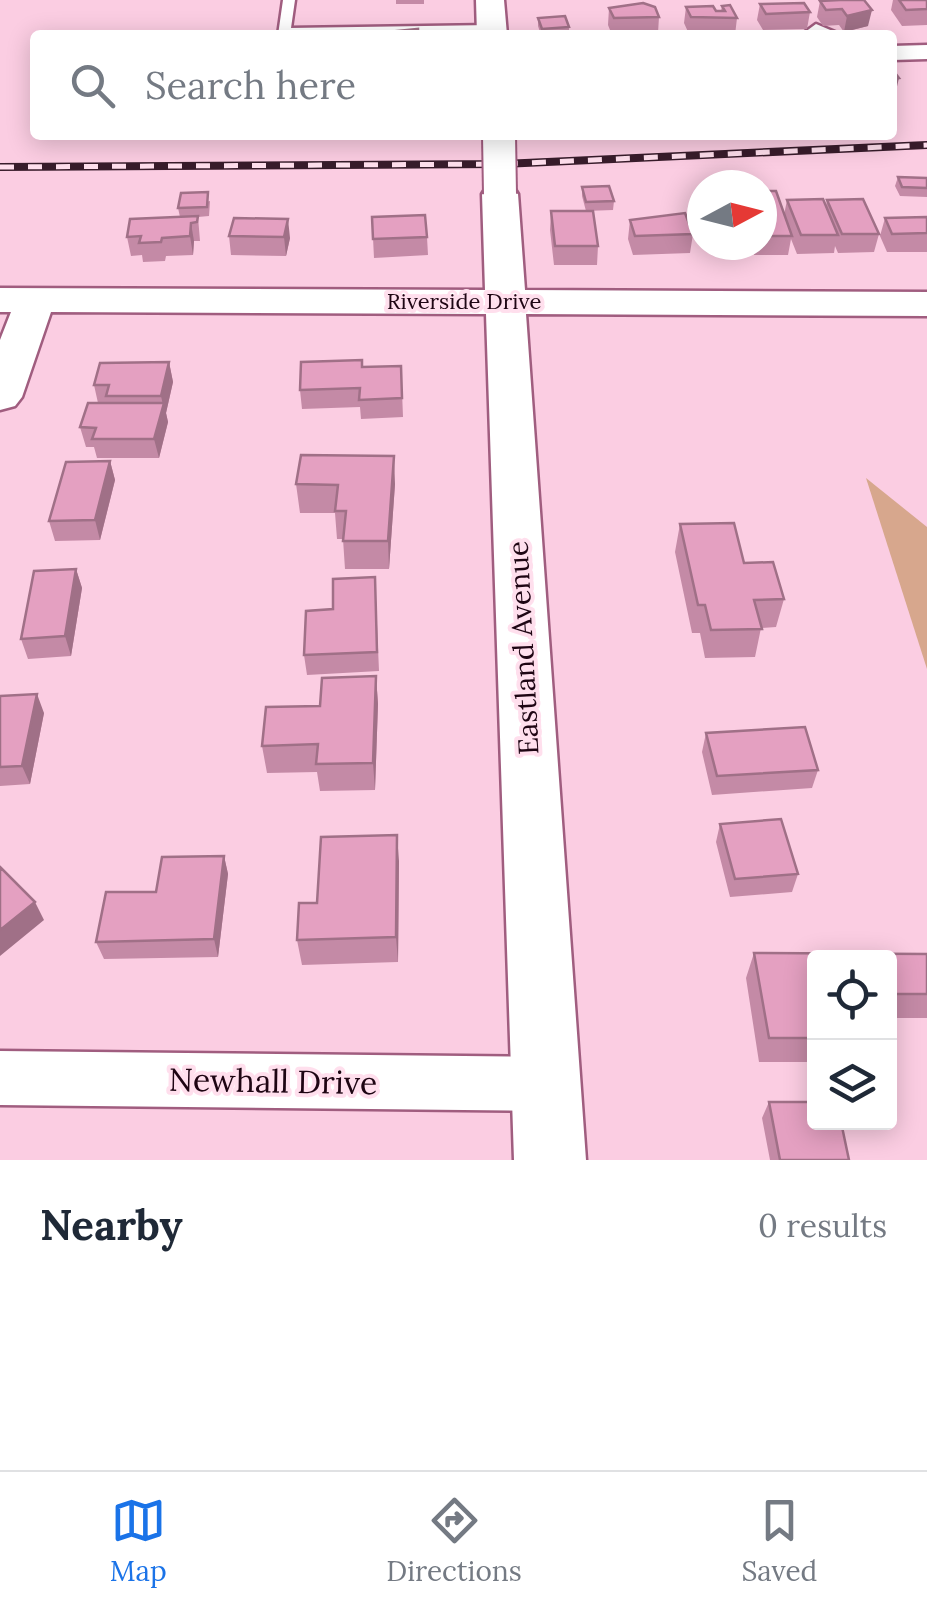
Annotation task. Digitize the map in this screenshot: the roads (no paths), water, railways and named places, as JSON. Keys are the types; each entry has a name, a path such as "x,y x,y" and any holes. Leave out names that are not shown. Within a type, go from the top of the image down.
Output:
{"street":[{"path":"490,0 492,30"},
{"path":"897,53 927,52"},
{"name":"Eastland Avenue","path":"500,140 505,316 550,1160"},
{"name":"Riverside Drive","path":"505,316 927,304"},
{"path":"0,397 15,314"},
{"name":"Riverside Drive","path":"15,314 505,316 927,330"},
{"name":"Newhall Drive","path":"0,1078 546,1084"}],"lane":[{"path":"287,30 289,0"}],"railway":[{"path":"0,167 502,164 927,145"}]}
